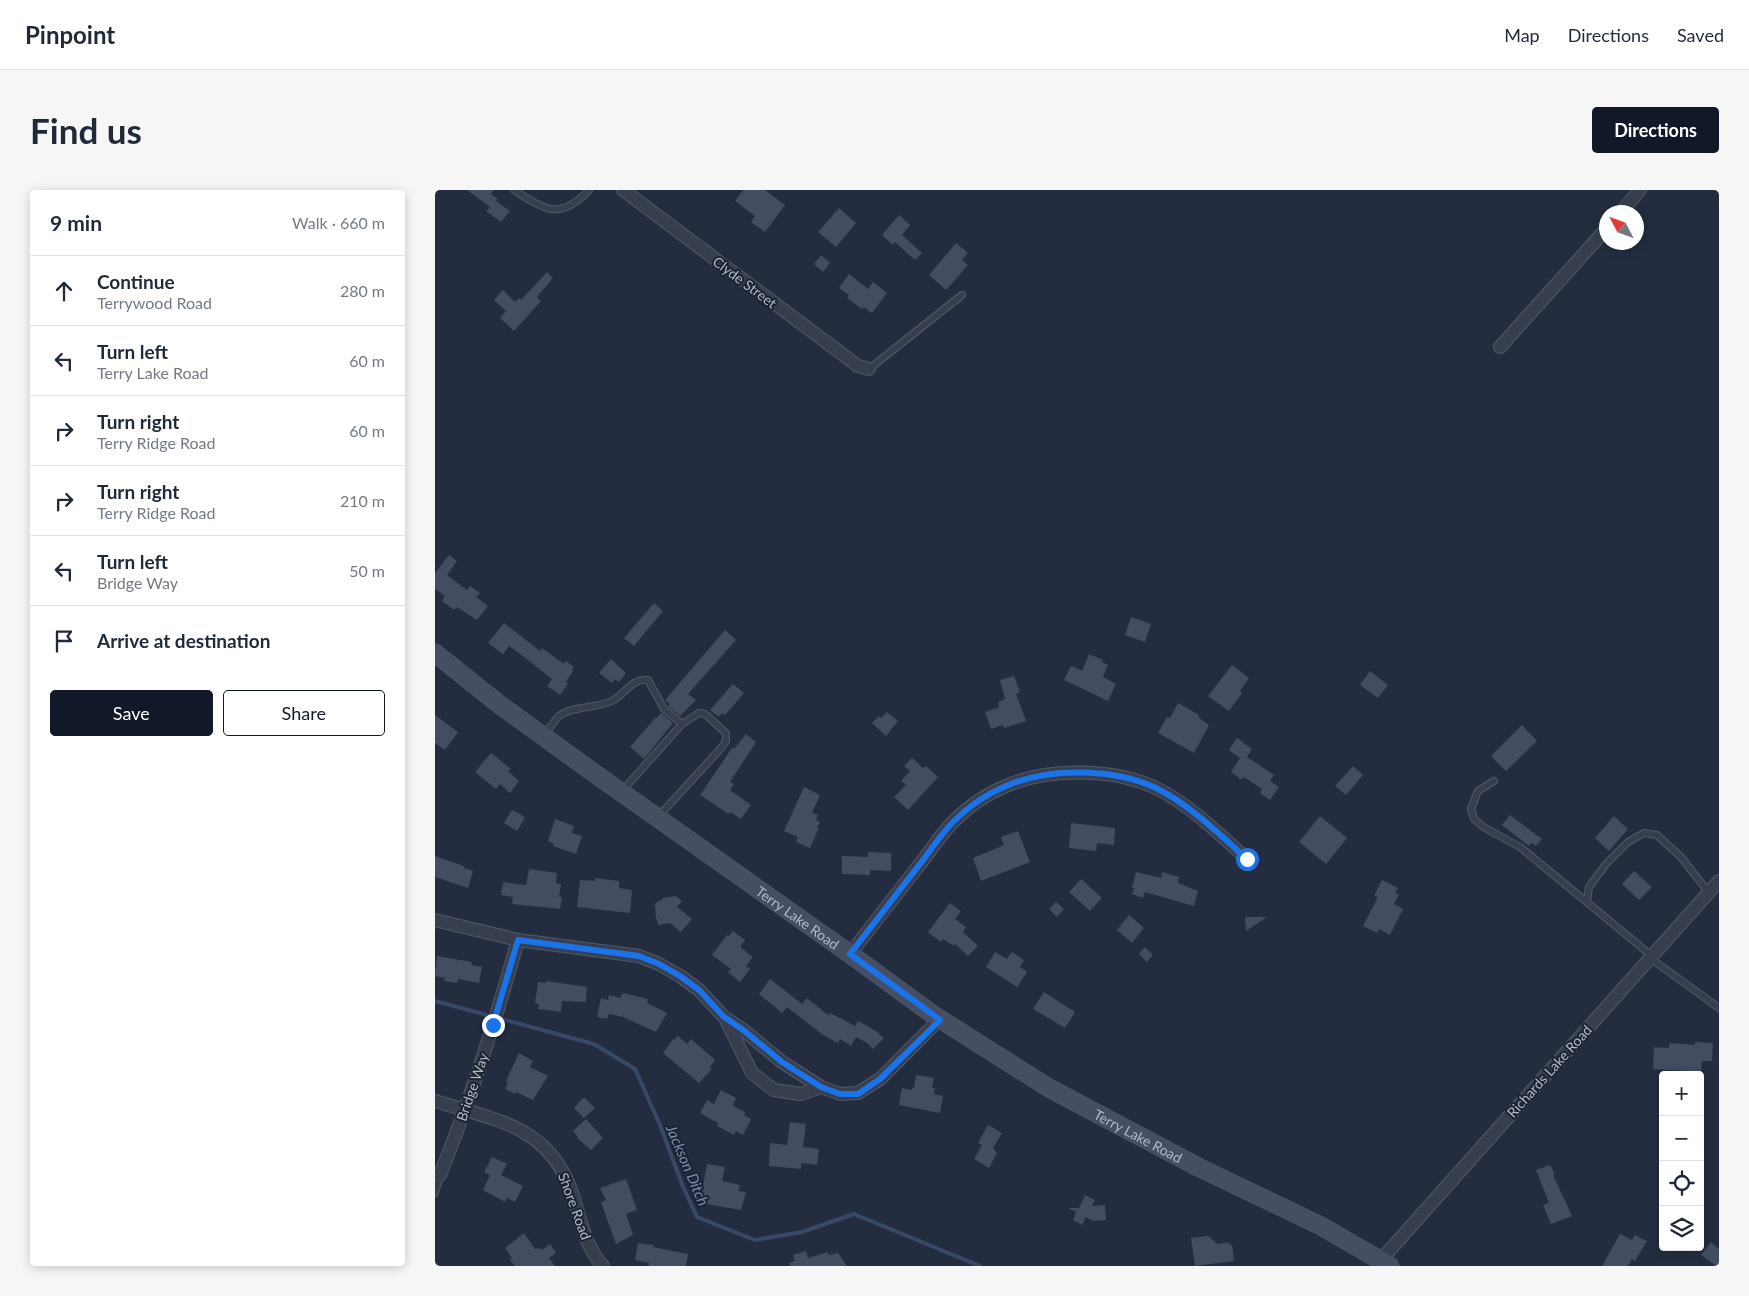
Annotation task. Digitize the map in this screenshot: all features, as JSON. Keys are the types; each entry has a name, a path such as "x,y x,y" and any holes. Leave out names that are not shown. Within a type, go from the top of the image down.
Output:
{"main road":[{"name":"Terry Lake Road","path":"435,653 543,736 940,1020 1049,1088 1198,1167 1321,1226 1385,1263"}],"street":[{"name":"Clyde Street","path":"623,190 805,328 858,366 869,369"},
{"path":"1627,205 1640,190"},
{"path":"1500,347 1599,237"},
{"path":"850,954 952,823 977,802 1006,786 1040,776 1070,772 1109,775 1134,780 1157,789 1186,806 1247,859"},
{"name":"Richards Lake Road","path":"1385,1263 1719,881"},
{"path":"435,920 518,940 639,956 659,964 699,990 724,1017 742,1029 782,1062 821,1087 840,1094 858,1094 880,1079 940,1020"},
{"name":"Bridge Way","path":"440,1175 498,1011 518,940"},
{"path":"724,1017 752,1073 774,1090 801,1094 821,1087"},
{"name":"Shore Road","path":"435,1101 513,1126 540,1142 556,1159 568,1180 585,1236 591,1250 603,1266"}],"lane":[{"path":"514,190 541,206 555,211 568,208 589,190"},
{"path":"869,369 962,295"},
{"path":"543,736 560,716 573,710 589,708 609,702 618,698 637,680 644,679 648,680 665,708 682,724"},
{"path":"621,792 643,765 682,724 699,713 705,714 726,733 726,741 657,818"},
{"path":"1494,781 1478,791 1471,809 1474,819 1485,828 1520,847 1651,957 1719,1008"},
{"path":"1587,902 1589,887 1606,864 1628,842 1644,833 1657,835 1681,857 1709,893"},
{"path":"435,1193 440,1175"}],"building":[{"path":"467,190 494,190 491,194 498,199 496,201 510,211 501,222 486,211 490,207"},
{"path":"743,190 765,190 785,205 765,232 751,222 755,216 735,201"},
{"path":"839,208 856,223 836,247 818,232"},
{"path":"899,215 910,225 902,235 922,253 915,260 895,242 893,245 882,235"},
{"path":"956,243 968,253 962,260 968,265 946,290 929,275"},
{"path":"821,255 830,263 823,272 814,264"},
{"path":"547,272 553,278 537,297 541,301 514,331 500,318 506,311 494,300 503,290 515,302 519,298 521,300"},
{"path":"849,274 868,289 873,282 887,293 872,313 864,307 862,309 847,298 849,295 839,288"},
{"path":"449,555 457,561 447,575 467,590 470,586 480,593 476,597 488,606 477,620 457,607 454,610 442,601 445,596 435,589 435,573"},
{"path":"654,603 663,611 634,646 624,638"},
{"path":"1131,617 1151,624 1145,642 1125,635"},
{"path":"504,623 540,651 542,648 564,664 566,661 574,667 566,682 568,684 560,695 547,686 552,679 519,653 509,646 503,654 488,643"},
{"path":"725,630 736,640 688,694 696,700 680,716 668,706 670,704 665,700"},
{"path":"1089,654 1103,660 1102,662 1108,665 1103,677 1116,684 1108,701 1064,680 1071,666 1082,671"},
{"path":"611,659 626,673 619,682 615,679 612,683 599,673"},
{"path":"1232,665 1249,678 1240,691 1242,693 1229,711 1208,696"},
{"path":"1370,671 1388,685 1378,698 1360,685"},
{"path":"1014,676 1020,692 1016,694 1026,721 1004,728 1003,725 991,729 985,712 999,707 998,702 1005,699 1000,680"},
{"path":"733,684 744,693 725,715 722,713 719,717 710,710"},
{"path":"1178,703 1199,715 1198,717 1209,725 1194,753 1158,733 1167,717 1170,718"},
{"path":"887,712 898,721 886,736 872,723 879,716 881,718"},
{"path":"661,713 673,723 644,759 630,747"},
{"path":"435,715 458,732 445,750 435,743"},
{"path":"1522,725 1537,741 1506,771 1491,756"},
{"path":"746,734 756,742 730,782 734,784 730,790 751,805 741,819 730,812 729,814 700,795 732,748 735,748"},
{"path":"1237,738 1252,749 1247,757 1274,775 1270,781 1279,787 1270,800 1260,793 1262,789 1244,777 1242,780 1231,772 1240,758 1229,750"},
{"path":"491,753 511,769 508,771 519,781 510,793 500,784 496,789 475,772"},
{"path":"912,758 923,768 926,766 938,777 908,810 894,797 906,785 901,781 910,771 904,766"},
{"path":"1353,766 1363,775 1346,795 1335,786"},
{"path":"804,787 820,795 812,813 818,815 816,820 820,822 817,828 819,828 810,848 796,842 798,837 784,831"},
{"path":"512,810 525,818 517,831 504,823"},
{"path":"1510,815 1542,839 1536,846 1531,843 1529,846 1502,825"},
{"path":"1320,816 1347,838 1326,864 1299,842"},
{"path":"1614,816 1628,829 1609,851 1595,838"},
{"path":"555,819 574,826 572,833 582,836 576,854 553,846 554,844 548,841"},
{"path":"1071,823 1115,828 1114,845 1097,843 1096,851 1069,848"},
{"path":"1018,831 1030,862 981,881 973,858 1004,845 1001,837"},
{"path":"868,852 891,853 891,871 870,870 870,875 842,874 842,856 868,857"},
{"path":"435,856 473,871 468,888 435,877"},
{"path":"529,869 557,873 556,883 561,884 559,897 562,897 560,909 512,904 513,897 501,895 503,882 526,885"},
{"path":"1634,871 1652,887 1639,900 1622,884"},
{"path":"1136,872 1161,878 1162,872 1179,877 1178,883 1198,891 1194,906 1145,892 1143,898 1132,894"},
{"path":"595,878 619,881 619,888 632,890 630,913 577,907 580,880 595,881"},
{"path":"1081,879 1102,898 1090,911 1069,892"},
{"path":"1382,880 1398,888 1395,893 1399,894 1394,904 1403,909 1390,935 1379,929 1377,933 1363,926 1378,897 1374,896"},
{"path":"676,896 682,901 677,907 692,919 681,932 670,923 658,925 656,919 655,904 663,898"},
{"path":"1056,902 1064,909 1057,917 1049,909"},
{"path":"950,903 961,911 955,919 966,927 963,932 978,946 968,956 955,944 954,946 943,939 941,942 928,932"},
{"path":"1129,915 1144,928 1132,943 1117,930"},
{"path":"1245,917 1267,917 1246,931"},
{"path":"733,931 745,940 740,947 753,957 746,966 750,969 740,982 728,972 731,969 712,955 727,935 729,936"},
{"path":"1145,947 1153,955 1147,962 1139,954"},
{"path":"995,952 1007,959 1012,952 1024,960 1020,967 1027,972 1017,987 986,967"},
{"path":"437,956 472,962 471,965 482,967 479,983 458,979 457,983 444,981 445,978 435,976"},
{"path":"770,979 802,1004 807,998 828,1015 830,1013 855,1026 858,1021 884,1038 873,1049 856,1037 851,1046 840,1039 838,1043 823,1035 787,1007 782,1013 759,994"},
{"path":"546,981 587,987 586,1002 562,1001 561,1012 538,1009 539,1004 535,1003 538,982 546,983"},
{"path":"1044,992 1075,1012 1065,1028 1033,1009"},
{"path":"623,993 648,999 647,1003 667,1013 656,1032 623,1017 609,1014 607,1019 597,1017 601,998 608,1000 609,995 620,998"},
{"path":"678,1036 687,1044 691,1039 715,1060 710,1067 712,1069 699,1083 663,1053 673,1039"},
{"path":"1695,1042 1713,1043 1712,1061 1702,1061 1701,1071 1653,1069 1654,1047 1669,1048 1669,1043 1695,1045"},
{"path":"519,1053 533,1061 530,1067 548,1076 533,1100 505,1089 508,1082 506,1081"},
{"path":"916,1075 934,1078 932,1088 935,1088 934,1094 943,1096 940,1113 899,1105 902,1088 912,1090"},
{"path":"721,1090 736,1098 733,1106 745,1112 744,1115 751,1119 743,1135 736,1131 734,1135 717,1126 718,1123 700,1113 707,1100 714,1104"},
{"path":"584,1097 595,1108 584,1118 574,1108"},
{"path":"586,1119 603,1138 591,1150 577,1138 573,1131"},
{"path":"790,1122 806,1124 803,1147 819,1149 817,1165 801,1163 801,1169 769,1166 770,1143 787,1145"},
{"path":"988,1125 1002,1133 993,1148 997,1153 989,1168 974,1159 982,1145 978,1143"},
{"path":"492,1157 507,1164 501,1175 523,1186 515,1202 507,1198 505,1202 483,1190 490,1175 484,1172"},
{"path":"707,1164 725,1167 722,1181 740,1185 738,1191 746,1192 741,1210 700,1203"},
{"path":"1550,1165 1572,1216 1551,1224 1543,1205 1549,1203 1536,1170"},
{"path":"626,1179 637,1210 626,1214 633,1235 616,1244 601,1202 606,1200 600,1188"},
{"path":"1085,1195 1095,1200 1092,1206 1105,1205 1106,1220 1093,1221 1086,1217 1082,1225 1073,1220 1076,1212 1068,1208 1079,1208"},
{"path":"524,1233 535,1249 540,1248 542,1250 550,1244 556,1253 549,1258 555,1266 515,1266 505,1248"},
{"path":"1620,1234 1632,1240 1635,1235 1647,1241 1635,1261 1632,1259 1628,1266 1602,1266"},
{"path":"1208,1236 1218,1244 1229,1242 1229,1245 1232,1244 1234,1261 1195,1266 1191,1238"},
{"path":"1711,1242 1719,1249 1719,1266 1716,1266 1701,1255"},
{"path":"638,1243 688,1254 686,1266 648,1266 649,1263 635,1260"},
{"path":"806,1251 808,1258 828,1252 828,1255 838,1253 847,1266 790,1266 789,1263 795,1261 793,1255"}],"waterway":[{"name":"Jackson Ditch","path":"435,1001 594,1044 635,1069 697,1217 755,1240 802,1232 854,1214 980,1266"}],"route":[{"path":"493,1025 518,940 639,956 659,964 680,976 699,990 724,1017 742,1029 782,1062 821,1087 840,1094 858,1094 880,1079 940,1020 850,954 952,823 977,802 1006,786 1040,776 1070,772 1109,775 1134,780 1157,789 1186,806 1247,859"}]}
